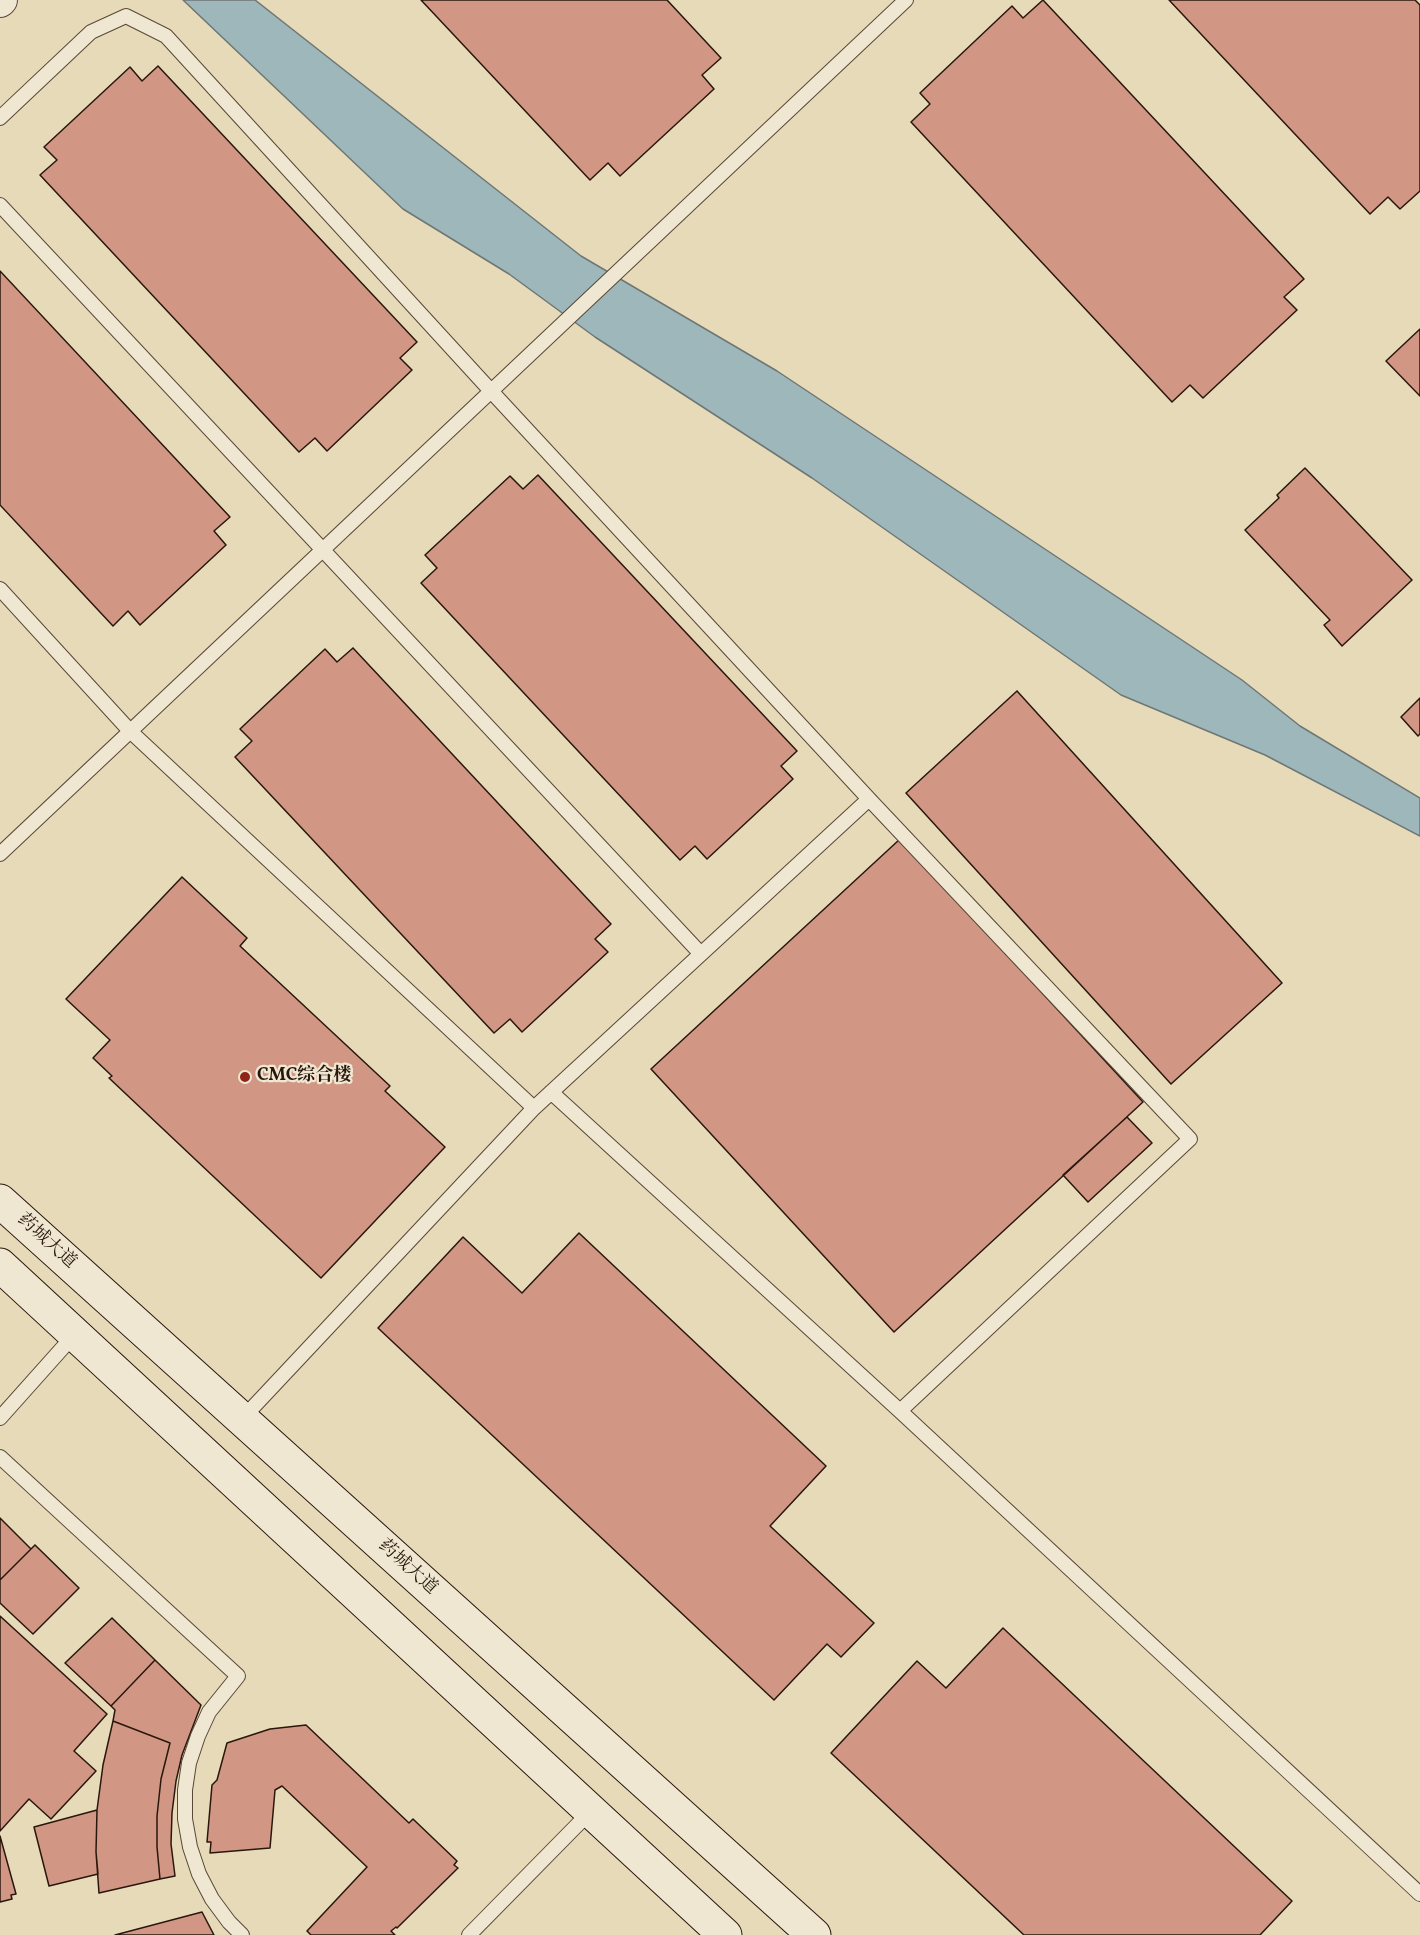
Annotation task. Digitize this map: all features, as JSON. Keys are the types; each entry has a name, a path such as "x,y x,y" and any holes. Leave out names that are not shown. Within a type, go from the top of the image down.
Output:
{"main road":[{"name":"药城大道","path":"0,1201 814,1935"},
{"path":"0,1265 725,1935"}],"lane":[{"path":"0,854 906,0"},
{"path":"0,118 91,32 126,16 166,36 490,392 869,799 1190,1138 900,1412"},
{"path":"0,205 701,954"},
{"path":"0,589 130,731 534,1108"},
{"path":"242,1419 534,1108 869,799"},
{"path":"551,1092 1420,1894"},
{"path":"0,1418 75,1334"},
{"path":"0,1457 238,1676 209,1712 198,1736 186,1781 185,1819 190,1846 199,1874 212,1899 242,1935"},
{"path":"469,1935 591,1812"}],"water":[{"path":"183,0 255,0 581,256 777,371 1242,680 1300,726 1420,798 1420,836 1265,755 1121,695 812,478 595,337 509,274 403,209"}],"building":[{"path":"421,0 667,0 721,58 702,75 714,89 620,176 608,163 590,180"},
{"path":"1043,0 1304,279 1284,297 1297,310 1203,398 1190,385 1172,402 911,122 930,104 920,93 1012,6 1023,18"},
{"path":"1169,0 1415,0 1420,5 1420,191 1400,209 1388,197 1370,214"},
{"path":"158,66 417,342 400,358 412,370 327,451 315,438 299,452 40,175 57,160 44,147 130,67 142,81"},
{"path":"0,271 230,517 214,531 226,545 140,625 128,611 113,626 0,505"},
{"path":"1420,329 1420,396 1386,361"},
{"path":"1305,468 1412,580 1342,646 1324,625 1330,620 1245,530 1279,498 1277,495"},
{"path":"538,475 797,751 781,766 793,779 707,859 695,846 680,860 421,583 437,568 425,555 510,476 523,489"},
{"path":"353,648 611,924 595,939 608,952 522,1032 510,1019 494,1033 235,757 252,741 240,729 325,649 337,662"},
{"path":"1017,691 1282,983 1171,1084 906,793"},
{"path":"1420,698 1420,734 1418,736 1401,717"},
{"path":"900,839 1143,1102 894,1332 651,1069"},
{"name":"CMC综合楼","path":"182,877 247,938 240,946 390,1086 385,1091 445,1147 321,1278 109,1078 112,1076 93,1058 110,1040 66,999"},
{"path":"1127,1117 1152,1143 1088,1202 1063,1175"},
{"path":"579,1233 826,1466 770,1526 874,1623 841,1657 827,1644 774,1700 378,1328 463,1237 522,1293"},
{"path":"0,1518 31,1549 0,1580"},
{"path":"35,1545 79,1588 33,1634 0,1603 0,1580"},
{"path":"0,1616 107,1714 74,1751 96,1771 51,1819 29,1799 0,1831"},
{"path":"112,1618 155,1660 111,1706 65,1663"},
{"path":"1003,1628 1292,1901 1260,1935 1024,1935 831,1753 917,1661 946,1688"},
{"path":"155,1660 201,1705 182,1755 176,1781 171,1844 175,1876 160,1879 157,1816 161,1779 170,1743 113,1721 115,1710 111,1706"},
{"path":"113,1721 170,1743 161,1779 157,1816 160,1879 99,1893 96,1852 97,1810 103,1765"},
{"path":"306,1725 409,1823 413,1819 457,1861 454,1865 458,1868 397,1928 391,1931 395,1935 311,1935 307,1931 367,1867 282,1786 275,1790 270,1848 210,1853 211,1842 207,1842 212,1785 217,1780 227,1743 270,1729"},
{"path":"97,1810 98,1874 49,1886 34,1827"},
{"path":"0,1836 16,1894 11,1895 12,1899 0,1902"},
{"path":"202,1912 214,1935 115,1935"}],"place":[{"name":"CMC综合楼","path":"245,1077"}]}
